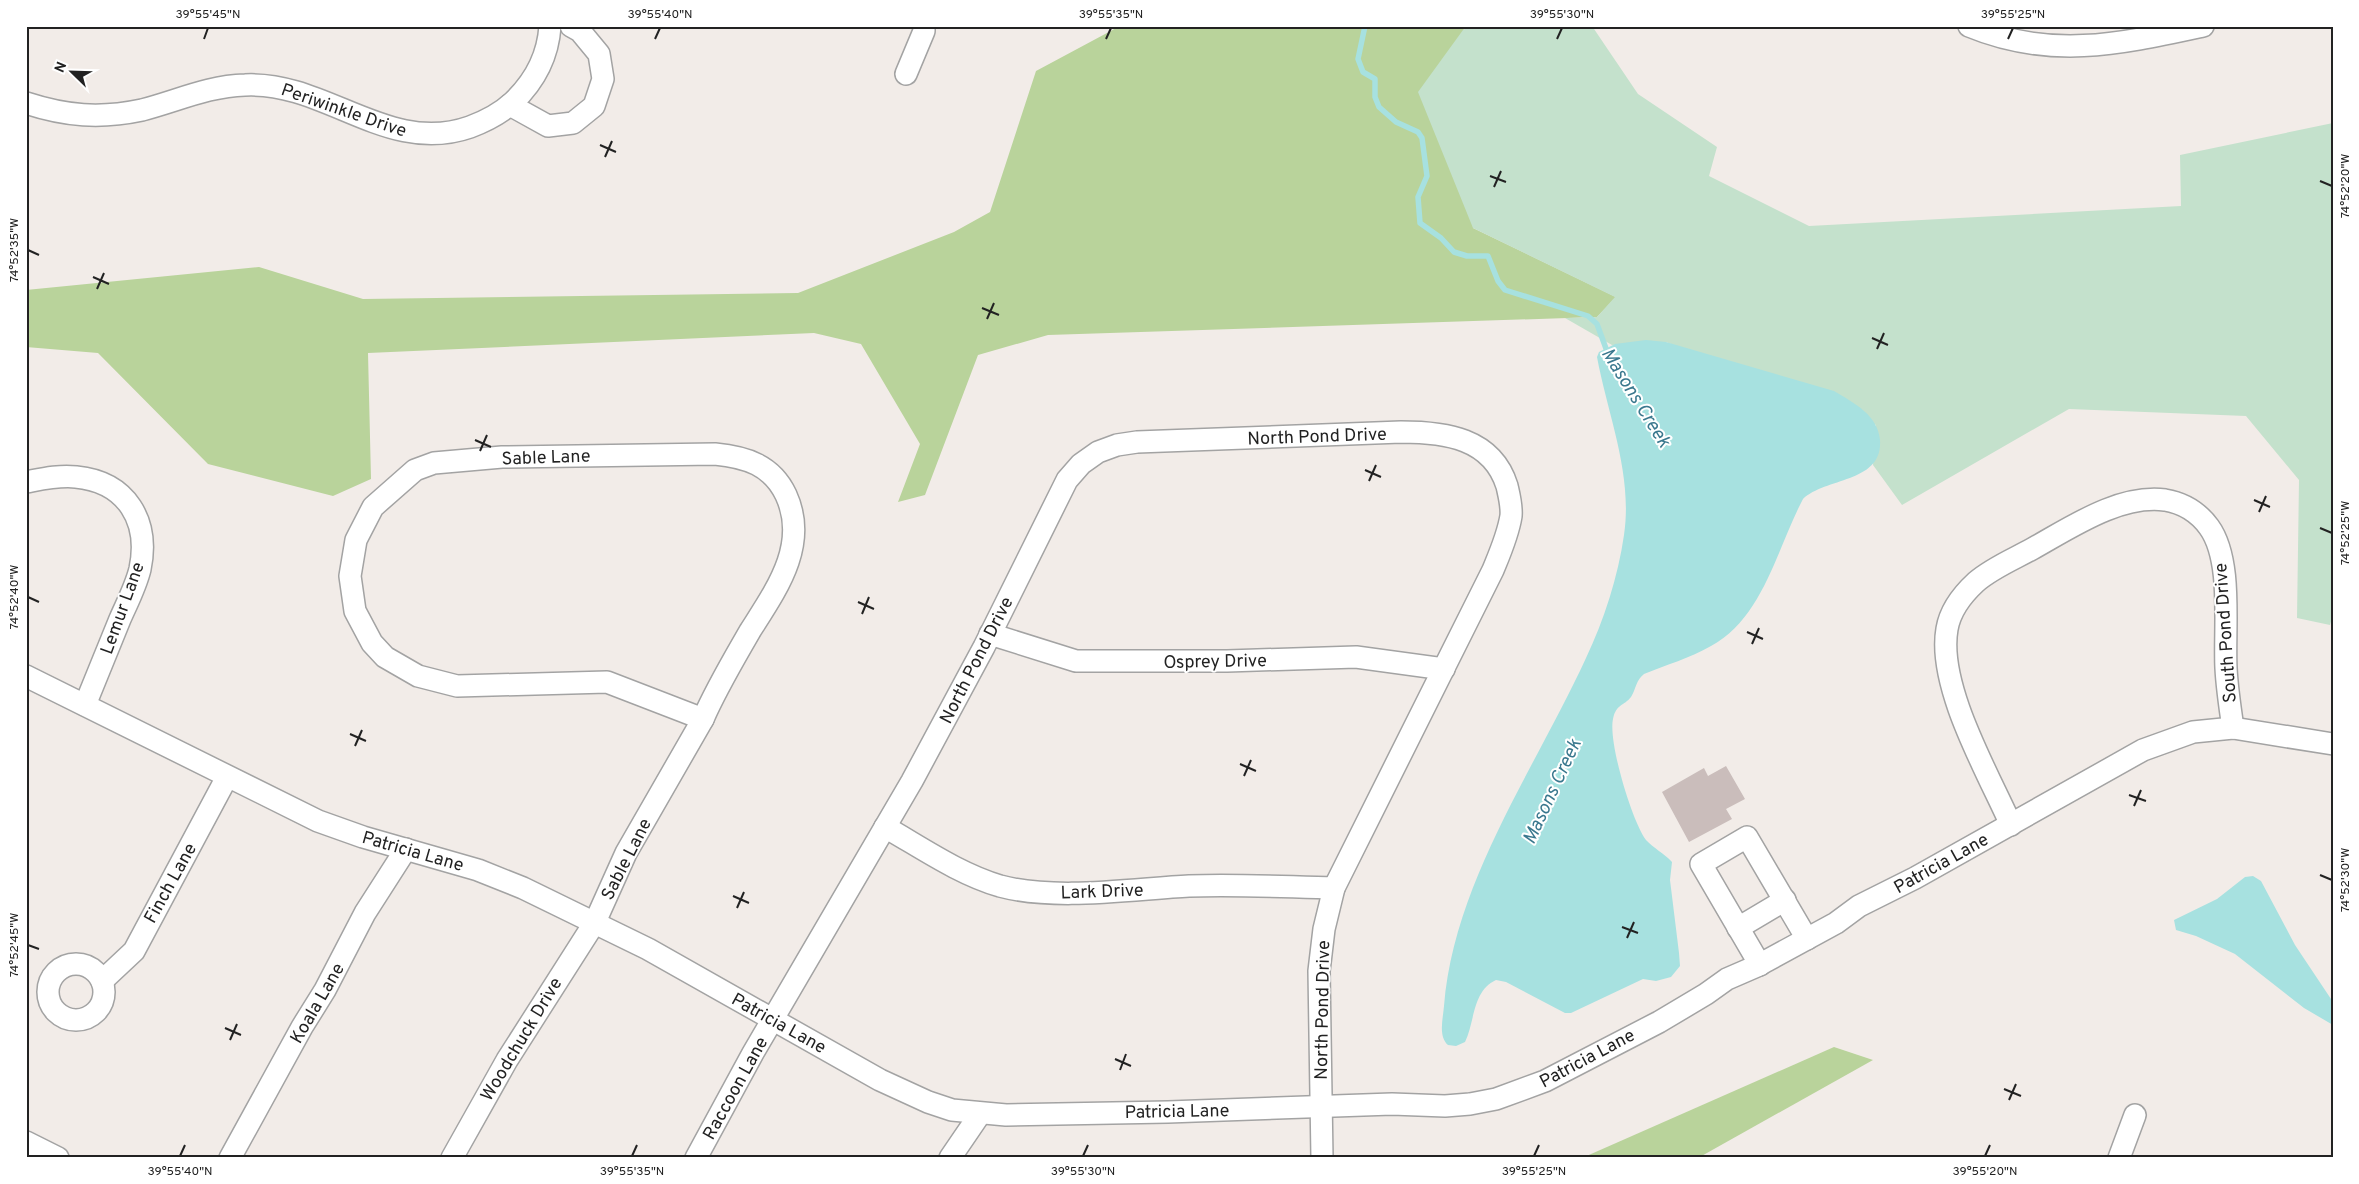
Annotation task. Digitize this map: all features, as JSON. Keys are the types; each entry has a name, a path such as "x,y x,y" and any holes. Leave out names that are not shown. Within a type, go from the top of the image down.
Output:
{"street":[{"name":"Periwinkle Drive","path":"26,103 69,115 117,114 143,109 220,87 246,84 271,86 318,98 379,125 400,131 422,135 464,129 484,122 510,105 536,74 547,46 550,26"},
{"path":"510,105 548,126 573,123 594,106 603,79 599,54 580,31 571,26"},
{"path":"906,74 924,31 924,26"},
{"path":"1969,26 2021,42 2070,47 2120,43 2203,26"},
{"name":"North Pond Drive","path":"774,1019 961,692 1067,480 1081,464 1098,452 1117,445 1137,442 1421,432 1460,438 1478,446 1493,459 1504,476 1509,494 1511,514 1508,532 1493,570 1334,888 1324,929 1319,971 1321,1107"},
{"name":"Sable Lane","path":"595,922 626,852 703,719 729,669 775,592 792,552 795,530 793,509 784,489 772,473 754,461 735,456 682,454 502,457 434,463 415,470 373,508 363,523 351,558 350,576 355,611 372,643 401,668 436,682 457,686 608,682 703,719"},
{"name":"Lemur Lane","path":"26,482 55,477 94,479 111,487 126,499 137,515 141,533 140,570 85,704"},
{"name":"South Pond Drive","path":"2011,825 1964,722 1952,685 1946,648 1947,629 1953,611 1977,581 2072,527 2102,513 2127,504 2164,500 2182,504 2197,513 2210,527 2217,543 2224,579 2226,668 2232,728"},
{"name":"Osprey Drive","path":"990,634 1076,661 1227,661 1356,657 1444,669"},
{"name":"Patricia Lane","path":"26,676 318,820 363,837 500,879 595,922 648,948 903,1092 952,1110 980,1114 1168,1112 1392,1104 1470,1104 1521,1091 1659,1022 1706,994 1727,978 1760,965 1807,939 1859,906 1888,893 2142,750 2192,732 2232,728 2333,744"},
{"name":"Finch Lane","path":"102,981 134,951 228,777"},
{"name":"Lark Drive","path":"885,827 966,873 983,880 1021,890 1063,892 1232,886 1334,888"},
{"path":"1760,965 1701,864 1747,837 1807,939"},
{"name":"Koala Lane","path":"230,1158 302,1027 325,990 365,914 406,849"},
{"path":"1738,928 1784,900"},
{"name":"Woodchuck Drive","path":"452,1158 507,1060 595,922"},
{"name":"Raccoon Lane","path":"696,1158 749,1059 774,1019"},
{"path":"1321,1107 1322,1158"},
{"path":"950,1158 980,1114"},
{"path":"2119,1158 2135,1115"},
{"path":"26,1142 58,1158"}],"green space":[{"path":"1120,26 1471,26 1463,30 1473,228 1616,297 1597,317 1048,335 978,355 925,495 898,502 920,444 861,344 814,333 368,353 371,479 333,496 208,464 98,353 26,347 26,290 259,267 363,299 798,293 954,232 990,212 1036,71"},
{"path":"1471,26 1592,26 1638,94 1717,147 1709,176 1809,226 2181,206 2180,155 2333,123 2333,614 2330,625 2297,618 2299,480 2246,416 2069,409 1902,505 1873,465 1876,425 1666,342 1612,345 1565,318 1597,317 1615,297 1473,228 1418,92 1463,30"},
{"path":"1834,1047 1873,1060 1698,1158 1582,1158"}],"water":[{"path":"1646,340 1666,342 1834,391 1864,411 1875,423 1880,440 1878,454 1872,464 1863,472 1813,492 1803,499 1767,580 1744,618 1729,634 1703,650 1641,676 1631,697 1614,714 1612,730 1614,745 1622,781 1634,816 1646,840 1672,862 1670,880 1680,966 1671,977 1656,981 1643,979 1571,1013 1565,1013 1506,982 1496,980 1488,985 1478,999 1465,1042 1456,1046 1448,1045 1443,1037 1442,1022 1451,960 1463,915 1500,827 1593,644 1610,598 1618,567 1624,535 1625,490 1618,445 1597,357 1599,352 1615,344"},
{"path":"2253,876 2261,881 2295,945 2333,1002 2333,1025 2304,1008 2235,954 2196,936 2176,930 2174,920 2217,899 2245,877"}],"building":[{"path":"1726,766 1745,799 1726,809 1732,819 1689,842 1662,792 1704,768 1708,776"}],"waterway":[{"name":"Masons Creek","path":"1365,26 1358,59 1363,72 1375,79 1375,97 1379,107 1396,122 1418,132 1422,138 1427,176 1418,197 1420,223 1441,238 1454,252 1467,256 1488,256 1498,281 1505,290 1588,316 1597,324 1608,354"}]}
